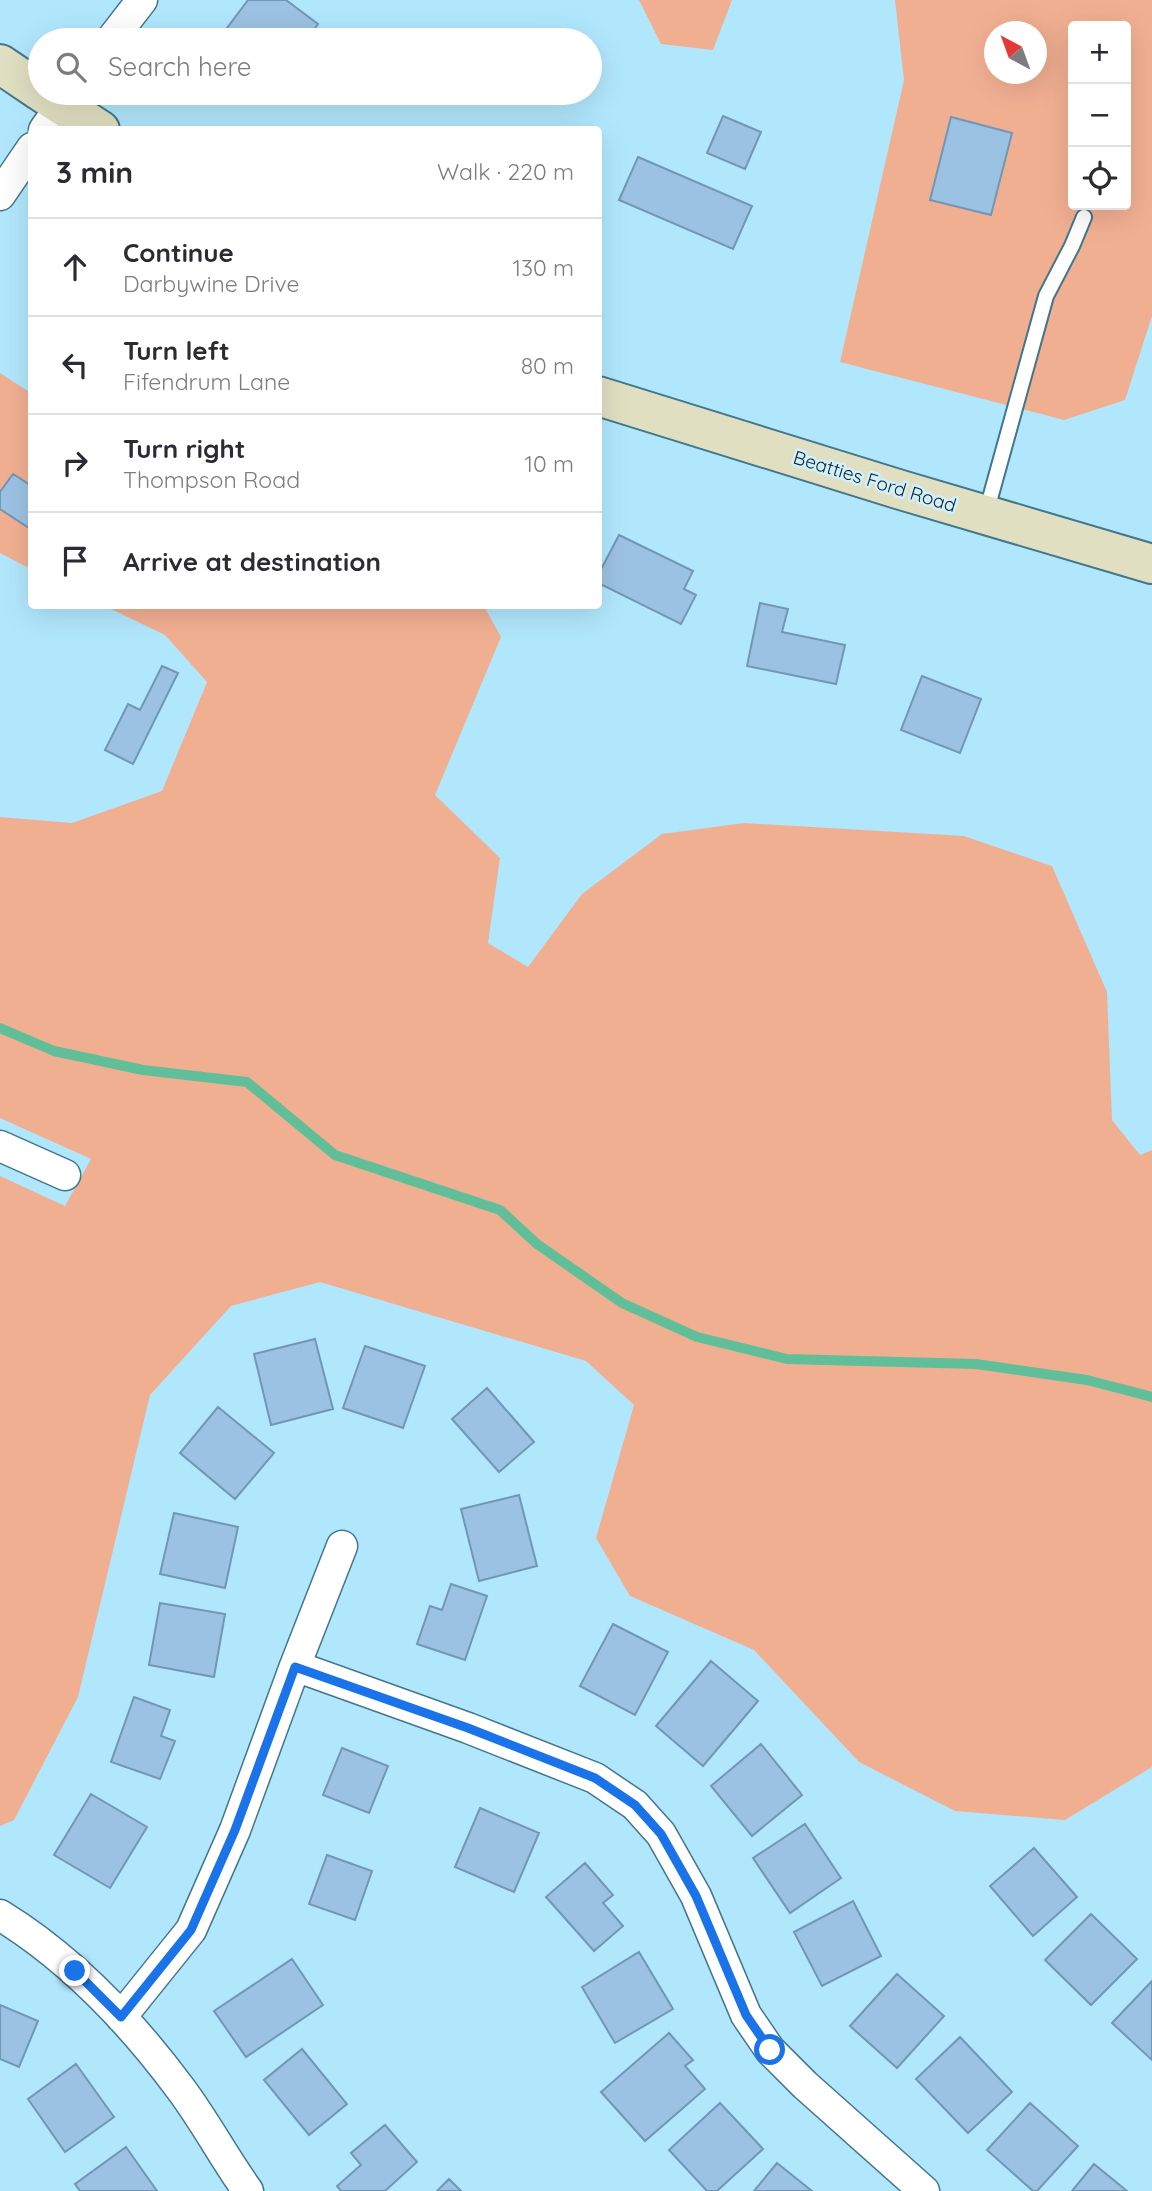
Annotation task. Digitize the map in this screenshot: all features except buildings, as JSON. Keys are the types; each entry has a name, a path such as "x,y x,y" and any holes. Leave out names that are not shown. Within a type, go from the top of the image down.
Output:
{"main road":[{"path":"0,64 28,84"},
{"path":"57,105 93,126"},
{"name":"Beatties Ford Road","path":"602,397 1152,564"}],"street":[{"path":"120,28 142,0"},
{"path":"0,195 28,154"},
{"path":"0,1146 65,1175"},
{"path":"121,2017 191,1930 235,1830 342,1546"},
{"path":"295,1667 468,1728 595,1778 635,1805 661,1834 690,1886 746,2015 770,2050 924,2191"},
{"path":"0,1915 75,1971 121,2017 181,2088 248,2191"}],"lane":[{"path":"986,515 1046,296 1084,217"}],"shaded area":[{"path":"639,0 732,0 713,50 661,44"},
{"path":"895,0 1152,0 1152,316 1125,400 1064,420 840,362 904,80"},
{"path":"0,373 28,391 28,567 0,553"},
{"path":"111,609 486,609 501,637 435,795 500,858 488,943 528,967 582,894 662,834 744,823 964,836 1052,866 1107,992 1112,1120 1140,1155 1152,1150 1152,1767 1065,1820 955,1811 859,1762 754,1650 630,1596 596,1538 634,1405 586,1361 320,1282 231,1306 150,1395 78,1697 14,1820 0,1826 0,1176 65,1206 91,1159 0,1118 0,817 72,823 162,791 207,682 165,635"}],"waterway":[{"path":"0,1028 54,1051 143,1070 247,1082 335,1155 500,1210 537,1244 622,1303 697,1337 787,1359 976,1364 1087,1380 1152,1397"}],"route":[{"path":"75,1971 121,2017 191,1930 235,1830 295,1667 468,1728 595,1778 635,1805 661,1834 696,1896 746,2015 770,2050"}]}
